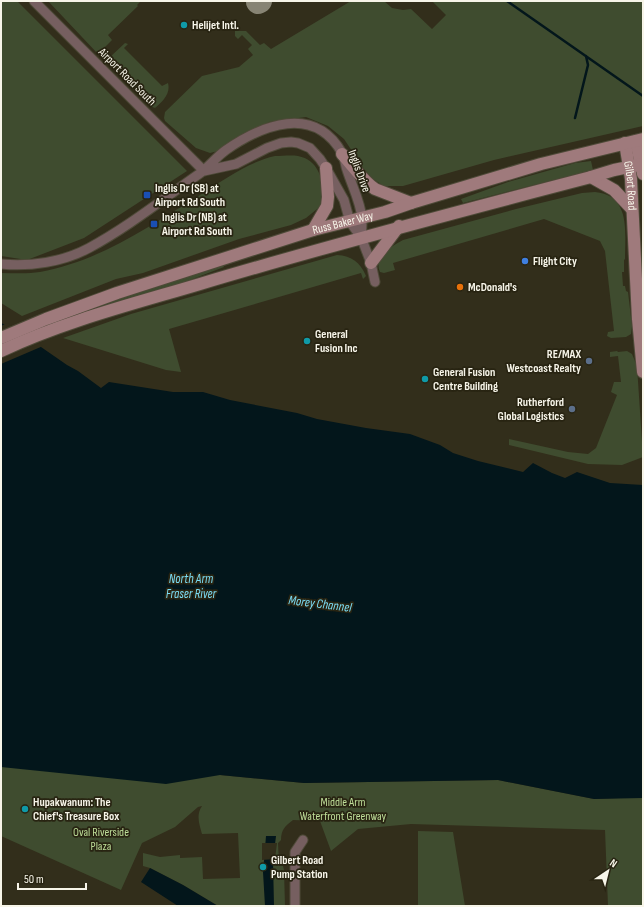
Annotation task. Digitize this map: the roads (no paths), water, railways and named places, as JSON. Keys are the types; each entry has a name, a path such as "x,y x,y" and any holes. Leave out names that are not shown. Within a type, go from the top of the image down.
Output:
{"main road":[{"name":"Gilbert Road","path":"635,141 639,167 632,209 638,319 643,372"},
{"name":"Russ Baker Way","path":"1,338 46,319 160,279 313,230 356,220 541,164 635,141"},
{"path":"342,154 360,176 375,189 411,203"},
{"name":"Russ Baker Way","path":"1,351 54,329 115,308 399,226 614,170 639,167"},
{"path":"313,230 327,206 328,197 326,168"},
{"path":"591,177 614,190 632,209"},
{"path":"371,263 399,226"}],"street":[{"name":"Airport Road South","path":"34,1 204,171"},
{"name":"Inglis Drive","path":"1,264 31,264 59,260 88,249 204,171 225,150 252,135 273,126 292,123 307,125 321,131 342,154 356,220 371,263 375,282"},
{"name":"Inglis Drive","path":"204,171 236,164 267,148 281,143 298,143 310,148 320,158 356,220"},
{"path":"295,906 295,852 303,840"}],"water":[{"name":"North Arm Fraser River","path":"1,323 15,329 101,388 109,382 173,392 203,392 230,400 297,413 317,419 410,434 440,445 453,453 523,472 533,463 565,478 577,472 610,483 643,485 643,798 594,799 498,780 304,783 220,775 166,784 1,767"},
{"path":"266,836 276,836 273,861 274,906 265,906 263,872"},
{"path":"150,868 183,885 218,906 178,906 141,882"}],"waterway":[{"path":"507,1 643,96"},
{"path":"575,118 588,65 586,56"}],"place":[{"name":"Helijet Intl.","path":"184,25"},
{"name":"Inglis Dr (SB) at Airport Rd South","path":"147,195"},
{"name":"Inglis Dr (NB) at Airport Rd South","path":"154,224"},
{"name":"Flight City","path":"525,261"},
{"name":"McDonald's","path":"460,287"},
{"name":"General Fusion Inc","path":"307,341"},
{"name":"RE/MAX Westcoast Realty","path":"589,361"},
{"name":"General Fusion Centre Building","path":"425,379"},
{"name":"Rutherford Global Logistics","path":"572,409"},
{"name":"Hupakwanum: The Chief's Treasure Box","path":"25,809"},
{"name":"Gilbert Road Pump Station","path":"263,867"}],"water label":[{"name":"Morey Channel","path":"320,604"}],"park label":[{"name":"Middle Arm Waterfront Greenway","path":"343,809"},
{"name":"Oval Riverside Plaza","path":"101,839"}]}
